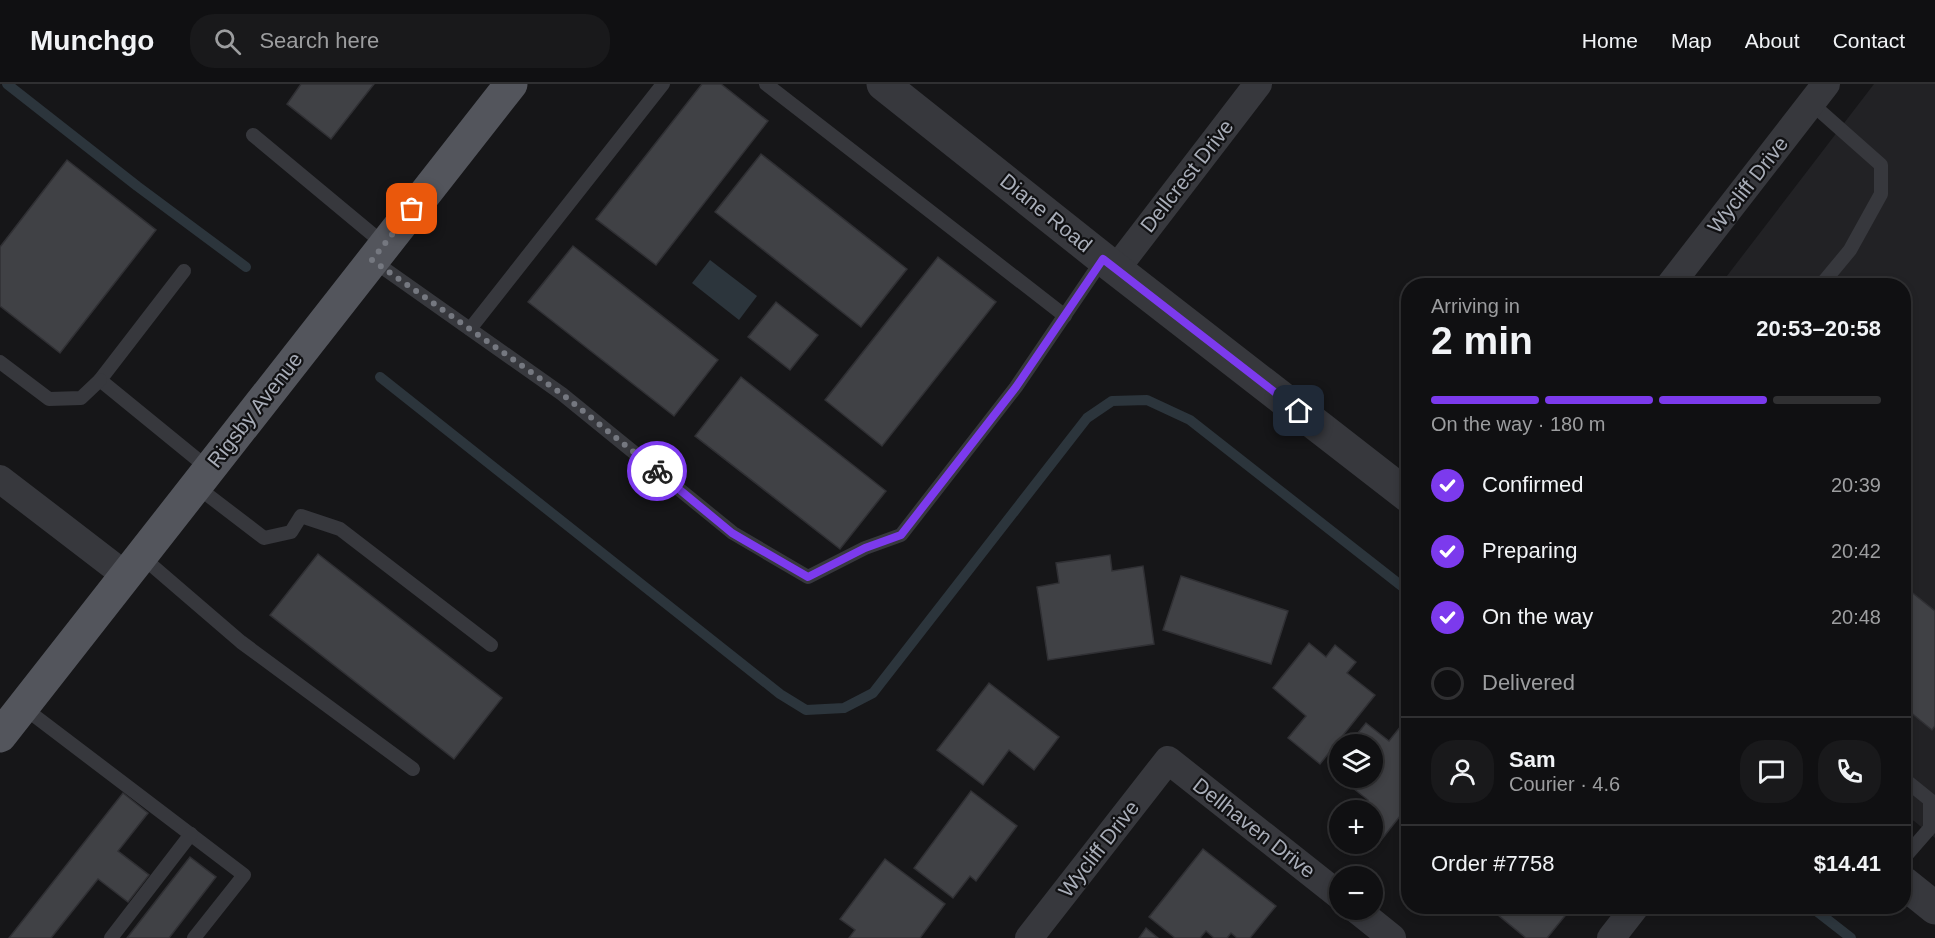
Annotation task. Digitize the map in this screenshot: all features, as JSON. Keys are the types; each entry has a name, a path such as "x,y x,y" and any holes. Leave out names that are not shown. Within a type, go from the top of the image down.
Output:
{"main road":[{"name":"Rigsby Avenue","path":"0,736 511,84"}],"street":[{"name":"Dellcrest Drive","path":"1110,264 1258,84"},
{"name":"Diane Road","path":"891,86 1110,264 1401,491"},
{"name":"Wycliff Drive","path":"1675,278 1818,94"},
{"path":"0,479 133,565"},
{"name":"Wycliff Drive","path":"1029,938 1168,760"},
{"name":"Dellhaven Drive","path":"1168,760 1329,887"},
{"path":"1911,888 1935,908"},
{"path":"1611,938 1630,914"},
{"path":"1370,920 1392,938"}],"lane":[{"path":"470,329 663,84"},
{"path":"766,84 1065,316"},
{"path":"1818,94 1881,165 1881,194 1850,250 1827,278"},
{"path":"253,135 378,252 470,329 562,394 732,533 808,577 865,548 901,535 1016,387 1065,316 1110,264"},
{"path":"0,362 50,399 81,398 100,380 184,271"},
{"path":"100,380 264,538 291,532 301,516 340,529 491,645"},
{"path":"133,565 413,769"},
{"path":"23,707 244,875 194,938"},
{"path":"1911,785 1930,800 1930,828 1911,850"},
{"path":"111,938 191,834"}],"shaded area":[{"path":"1874,84 1935,84 1935,838 1911,819 1911,278 1725,278"},
{"path":"710,260 757,296 739,320 692,283"}],"building":[{"path":"301,84 374,84 331,139 287,104"},
{"path":"702,84 721,84 768,121 656,265 596,219"},
{"path":"761,154 907,269 861,327 715,212"},
{"path":"67,160 156,230 60,353 0,306 0,247"},
{"path":"573,246 718,360 674,416 528,302"},
{"path":"938,257 996,302 882,446 825,400"},
{"path":"776,302 818,335 790,370 748,337"},
{"path":"741,377 886,491 840,549 695,436"},
{"path":"318,554 502,698 454,759 270,615"},
{"path":"1110,555 1112,571 1143,566 1154,644 1048,660 1037,587 1059,583 1056,563"},
{"path":"1181,576 1288,611 1271,664 1163,630"},
{"path":"1911,592 1935,611 1935,726 1932,730 1911,713"},
{"path":"1309,643 1326,657 1335,645 1356,662 1347,673 1375,695 1344,734 1329,734 1329,753 1320,764 1288,738 1306,716 1273,688"},
{"path":"989,683 1059,737 1034,770 1009,750 983,785 937,750"},
{"path":"1366,723 1380,734 1357,734"},
{"path":"1401,726 1401,815 1383,838 1383,800 1368,800 1353,788 1383,788 1383,736 1389,741"},
{"path":"971,791 1017,826 976,881 970,876 953,898 914,868"},
{"path":"123,793 148,813 118,851 149,875 128,902 98,879 51,938 9,938"},
{"path":"1203,849 1276,906 1250,938 1237,938 1231,933 1227,938 1214,938 1206,931 1200,938 1175,938 1149,917"},
{"path":"190,857 216,877 169,938 127,938"},
{"path":"885,859 945,904 920,938 849,938 855,930 840,919"},
{"path":"1497,914 1566,914 1547,938 1526,938"},
{"path":"1146,928 1158,938 1139,938"}],"waterway":[{"path":"7,84 137,186 246,267"},
{"path":"380,377 780,694 806,710 844,708 873,693 1087,418 1112,401 1147,400 1190,420 1401,586"},
{"path":"1820,914 1851,938"}],"way so far":[{"path":"412,209 372,260 562,394 657,471"}],"route":[{"path":"657,471 732,533 808,577 865,548 901,535 1016,387 1103,259 1299,411"}]}
